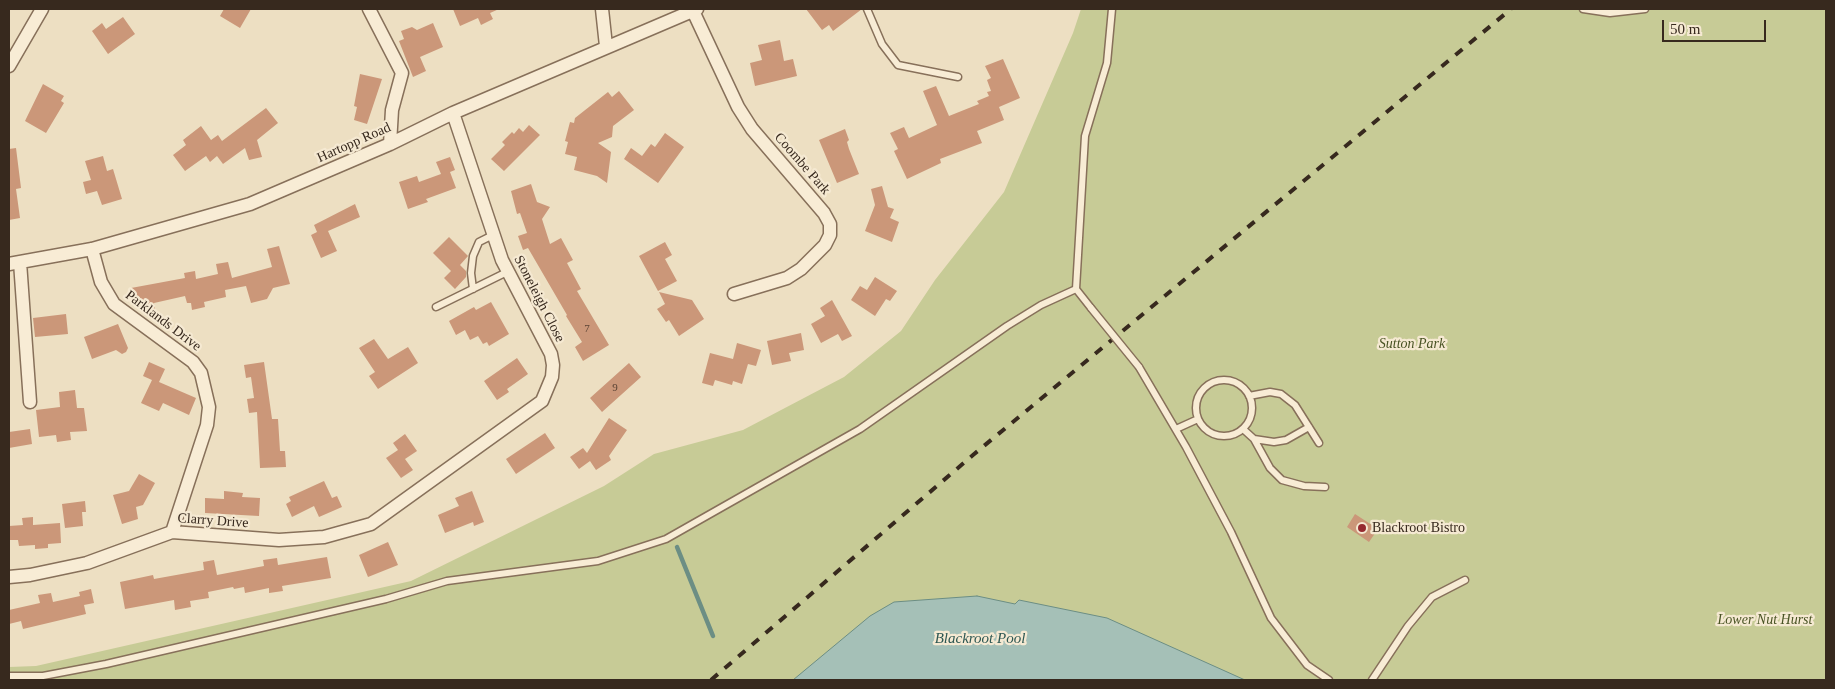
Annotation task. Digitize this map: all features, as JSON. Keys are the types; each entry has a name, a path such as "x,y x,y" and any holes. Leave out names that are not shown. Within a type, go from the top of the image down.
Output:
{"street":[{"path":"9,66 42,9"},
{"path":"369,9 402,73 392,110 390,144"},
{"path":"602,9 606,46"},
{"name":"Hartopp Road","path":"14,263 92,249 250,204 390,144 453,113 606,46 695,10"},
{"name":"Coombe Park","path":"695,10 738,107 747,122 824,213 830,224 830,235 825,245 801,269 787,278 734,294"},
{"name":"Stoneleigh Close","path":"410,495 542,401 548,389 553,365 551,354 507,272 453,113"},
{"name":"Parklands Drive","path":"92,249 101,282 114,304 193,362 203,380 209,407 207,425 172,532"},
{"path":"14,263 30,402"},
{"name":"Clarry Drive","path":"9,577 30,576 87,562 172,532 279,540 324,537 371,524 410,495"}],"lane":[{"path":"867,9 882,44 898,65 958,77"},
{"path":"1112,9 1107,63 1085,136 1076,288 1140,367 1232,532 1271,618 1307,665 1329,680"},
{"path":"1583,9 1610,12 1645,9"},
{"path":"473,289 471,273 473,256 479,242 493,235"},
{"path":"436,306 507,272"},
{"path":"9,676 43,676 106,664 386,599 447,581 598,561 666,539 860,429 1007,326 1041,305 1076,288"},
{"path":"1217,381 1236,383 1249,396 1252,414 1243,429 1226,436 1217,436 1209,432 1198,419 1197,400 1202,392 1217,381"},
{"path":"1249,396 1270,392 1281,394 1295,405 1319,443"},
{"path":"1176,429 1198,419"},
{"path":"1254,439 1274,442 1286,440 1309,428"},
{"path":"1243,429 1254,439 1270,468 1282,480 1304,486 1325,487"},
{"path":"1372,680 1408,626 1432,597 1465,580"}],"green space":[{"name":"Sutton Park","path":"1081,9 1826,9 1826,680 9,680 9,667 36,666 411,581 604,486 654,454 743,430 844,377 901,331 935,280 1004,192 1073,33"}],"water":[{"name":"Blackroot Pool","path":"977,596 1015,604 1019,600 1107,618 1245,680 793,680 870,616 894,602"}],"building":[{"path":"224,9 251,9 240,28 220,16"},
{"path":"453,9 499,9 490,13 493,19 481,25 478,18 460,26"},
{"path":"806,9 862,9 833,31 829,25 822,30"},
{"path":"123,17 135,34 108,54 92,31 102,23 106,29"},
{"path":"433,23 443,47 420,57 426,71 413,77 399,41 404,39 401,31 412,27 417,30"},
{"path":"780,40 784,61 793,59 797,76 755,86 750,63 762,60 758,45"},
{"path":"1003,59 1020,98 999,107 1004,120 977,131 982,143 940,159 941,163 907,179 894,151 898,149 890,133 904,127 909,138 937,125 923,91 936,86 949,116 979,104 977,101 989,96 987,92 991,91 987,80 991,78 985,66"},
{"path":"360,74 382,79 367,124 354,120 357,107 354,106"},
{"path":"43,84 64,96 61,101 64,103 46,133 25,121"},
{"path":"619,91 634,110 613,126 612,137 598,143 611,152 607,183 597,176 574,170 577,157 565,154 568,142 565,141 570,122 574,123 575,118 608,92 612,97"},
{"path":"266,108 278,123 257,140 262,157 249,160 245,148 223,164 217,156 210,162 206,156 185,171 173,155 186,145 183,140 201,126 211,140 218,135 222,141"},
{"path":"529,125 540,135 504,171 491,159 505,145 502,142 512,132 514,134 519,128 523,132"},
{"path":"845,129 849,140 847,142 849,149 859,174 837,183 819,140"},
{"path":"665,133 684,147 658,183 624,159 631,148 642,156 651,144 655,147"},
{"path":"16,148 21,188 16,189 20,218 9,220 9,149"},
{"path":"103,156 107,171 113,169 122,199 102,205 97,191 86,194 83,182 91,180 85,161"},
{"path":"450,157 455,170 450,172 456,188 426,199 428,202 408,209 399,182 417,176 419,182 441,174 436,162"},
{"path":"531,184 537,202 550,207 542,219 550,244 561,238 573,260 567,263 581,289 577,291 609,345 583,361 575,347 582,342 528,248 523,250 518,236 527,233 520,213 517,214 511,191"},
{"path":"882,186 888,207 894,209 890,218 899,222 892,242 865,231 875,205 871,189"},
{"path":"355,204 360,217 328,231 337,251 321,258 311,235 317,232 314,225"},
{"path":"449,237 468,256 460,265 466,271 466,277 455,289 444,278 451,271 433,253"},
{"path":"665,242 672,255 665,259 677,281 658,291 639,256"},
{"path":"279,246 290,284 273,288 267,299 251,303 246,286 225,290 226,297 204,302 205,307 192,310 191,303 187,303 185,296 154,303 155,309 144,311 141,299 134,300 131,288 185,278 184,273 195,271 196,279 218,274 216,264 228,262 232,278 272,267 267,249"},
{"path":"875,277 897,291 890,301 886,299 875,316 851,300 860,286 867,290"},
{"path":"659,292 692,300 704,319 679,336 669,320 666,322 657,309 665,304"},
{"path":"832,300 852,336 842,341 838,334 821,343 811,324 825,316 820,308"},
{"path":"491,302 509,334 489,346 487,342 483,344 478,336 470,340 465,330 456,335 449,321 474,307 476,310"},
{"path":"66,314 68,334 35,337 33,318"},
{"path":"118,324 128,348 126,352 122,354 116,350 92,359 84,337"},
{"path":"801,333 804,350 789,353 791,361 772,365 767,341"},
{"path":"374,339 388,359 408,347 418,363 378,389 369,376 375,372 359,348"},
{"path":"737,343 761,350 756,366 748,364 742,384 733,381 732,385 715,380 713,386 702,383 710,353 733,359"},
{"path":"517,358 528,374 507,389 509,392 497,400 484,381"},
{"path":"149,362 165,369 159,382 196,398 189,415 163,403 159,411 141,403 152,380 143,376"},
{"path":"264,362 272,419 278,419 280,451 285,451 286,467 260,468 257,412 249,413 247,399 254,398 251,377 246,378 244,365"},
{"path":"629,363 641,377 602,412 590,398"},
{"path":"75,390 77,408 84,408 87,431 70,432 71,440 57,442 56,435 39,437 36,410 60,407 59,392"},
{"path":"609,418 627,430 609,456 611,460 596,470 590,461 579,469 570,457 583,448 587,453"},
{"path":"30,429 32,444 9,448 9,432"},
{"path":"545,433 555,448 516,474 506,459"},
{"path":"405,434 417,451 405,459 413,470 401,478 386,458 398,450 393,443"},
{"path":"139,474 155,483 143,505 136,507 138,519 122,524 113,495 129,491"},
{"path":"324,481 332,498 337,496 342,507 319,517 314,506 292,517 286,504 291,501 289,497"},
{"path":"224,491 243,493 242,497 260,498 259,516 205,513 205,498 224,499"},
{"path":"472,491 484,522 474,526 473,522 445,533 438,515 459,506 455,498"},
{"path":"85,501 86,512 82,512 83,526 65,528 62,504"},
{"name":"Blackroot Bistro","path":"1355,514 1378,529 1369,542 1347,527"},
{"path":"33,517 33,525 60,523 61,543 48,544 48,548 35,549 35,545 19,546 18,540 9,540 9,526 23,525 22,518"},
{"path":"388,542 398,565 368,577 359,555"},
{"path":"327,557 331,578 282,586 283,591 269,593 269,588 245,593 244,587 234,589 233,587 208,592 209,598 190,601 191,607 175,610 174,600 125,609 120,582 153,575 154,579 204,570 203,562 214,560 217,575 264,566 263,560 277,558 278,565"},
{"path":"91,589 94,603 84,605 86,614 23,629 21,621 9,624 9,610 40,603 38,595 51,593 53,602 80,596 79,592"}],"waterway":[{"path":"677,547 713,636"}],"railway":[{"path":"711,680 973,455 1511,9"}],"place":[{"name":"Blackroot Bistro","path":"1362,528"}],"park label":[{"name":"Lower Nut Hurst","path":"1765,620"}]}
